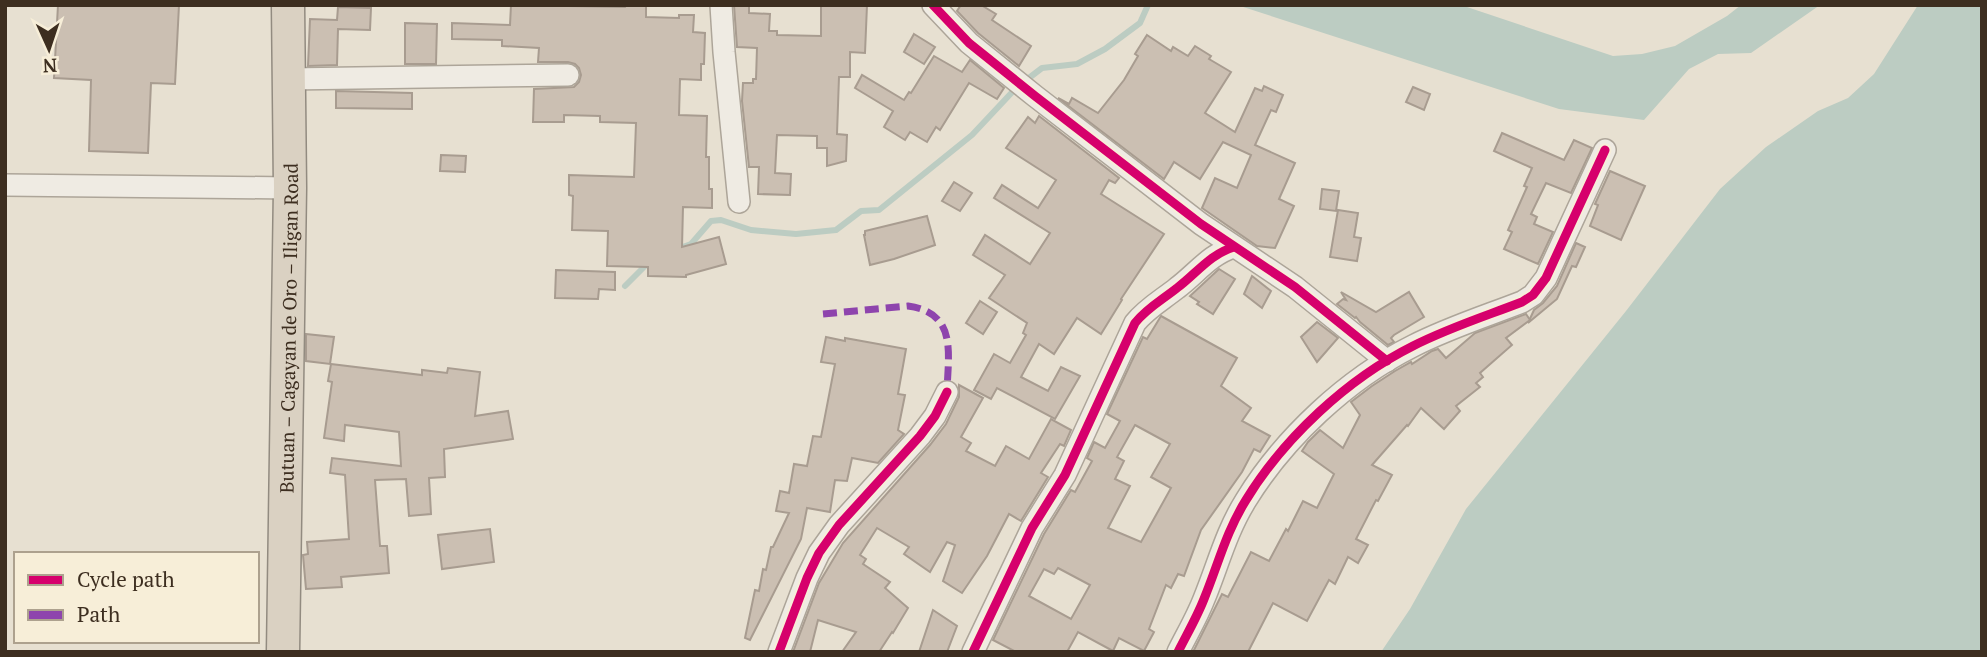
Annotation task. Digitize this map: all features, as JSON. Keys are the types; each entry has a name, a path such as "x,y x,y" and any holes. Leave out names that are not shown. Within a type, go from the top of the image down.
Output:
{"highway":[{"name":"Butuan – Cagayan de Oro – Iligan Road","path":"283,652 290,188 288,5"}],"street":[{"path":"721,5 723,52 739,202"},
{"path":"933,5 969,43 1012,78 1201,224 1295,287 1387,361"},
{"path":"288,79 568,75"},
{"path":"1178,652 1204,600 1222,547 1246,500 1276,459 1300,431 1338,396 1387,361 1427,339 1522,302 1533,295 1552,266 1605,150"},
{"path":"5,185 290,188"},
{"path":"973,652 1032,528 1065,475 1135,323 1146,310 1175,290 1213,257 1234,247"},
{"path":"779,652 819,554 839,525 920,436 935,416 947,392"}],"shaded area":[{"path":"1237,5 1461,5 1613,56 1642,54 1675,46 1741,5 1820,5 1751,53 1718,54 1689,69 1644,120 1559,109"},
{"path":"1918,5 1982,5 1982,652 1381,652 1410,609 1466,509 1626,311 1720,189 1766,147 1818,111 1848,98 1874,74"}],"building":[{"path":"58,5 179,5 175,84 151,83 148,153 89,151 91,80 54,78"},
{"path":"511,5 646,5 646,17 679,18 679,15 694,15 693,32 705,33 704,64 701,64 701,80 680,79 679,115 707,116 706,157 709,157 712,208 683,207 682,247 719,237 726,264 686,277 648,276 648,267 607,266 608,231 572,230 573,196 569,195 569,175 634,177 636,123 600,122 600,116 564,115 564,122 533,122 534,89 574,87 581,75 579,68 568,62 538,62 539,48 502,46 502,40 452,39 452,23 510,25"},
{"path":"734,5 749,5 749,13 770,14 769,31 777,31 777,35 821,36 821,5 867,5 865,53 850,52 850,77 839,77 837,134 847,135 846,161 827,166 827,148 817,148 817,136 777,135 775,173 791,174 790,195 758,194 759,167 749,167 742,101 743,83 753,83 753,79 756,79 757,48 737,47"},
{"path":"961,5 981,5 996,14 992,20 1031,46 1019,66 978,33 957,11"},
{"path":"338,7 371,8 370,30 338,29 337,65 308,66 310,19 337,20"},
{"path":"405,23 437,24 436,64 405,64"},
{"path":"914,34 935,47 924,64 904,52"},
{"path":"1147,35 1171,51 1173,47 1188,56 1195,46 1211,56 1209,59 1231,72 1205,113 1235,132 1255,88 1262,91 1264,86 1283,95 1276,112 1271,110 1255,145 1295,163 1279,199 1294,206 1275,248 1257,246 1202,208 1215,178 1237,188 1251,155 1223,142 1200,179 1174,162 1164,179 1058,98 1069,104 1072,98 1098,113 1124,80"},
{"path":"934,56 962,72 970,60 1004,88 997,99 969,83 940,130 936,127 927,142 910,132 905,140 884,127 893,111 855,88 862,75 904,100"},
{"path":"1413,87 1430,94 1424,110 1406,102"},
{"path":"336,91 412,93 412,109 336,108"},
{"path":"1039,116 1119,178 1115,183 1109,180 1101,194 1164,234 1101,334 1077,318 1054,354 1039,344 1021,377 1048,391 1061,367 1080,376 1055,419 997,388 991,399 974,390 994,354 1010,363 1026,335 1023,333 1027,323 989,298 1005,275 973,255 985,235 1030,264 1050,233 994,198 1002,185 1038,208 1056,180 1006,148 1028,117 1035,123"},
{"path":"1502,133 1564,160 1574,140 1592,148 1571,193 1546,183 1531,214 1537,217 1534,224 1553,232 1538,264 1504,249 1512,232 1508,230 1527,187 1524,186 1532,168 1494,151"},
{"path":"441,155 466,156 465,172 440,171"},
{"path":"1610,171 1645,186 1621,240 1590,226 1598,205 1595,204"},
{"path":"954,182 972,193 960,211 942,201"},
{"path":"1322,189 1339,191 1336,211 1320,209"},
{"path":"1338,210 1358,213 1354,237 1361,238 1357,261 1330,257"},
{"path":"927,216 935,245 870,265 865,231"},
{"path":"1576,243 1585,247 1576,267 1572,266 1557,299 1528,323 1534,310 1557,286"},
{"path":"1219,269 1235,279 1213,314 1190,296"},
{"path":"556,270 615,272 615,290 599,289 598,299 555,298"},
{"path":"1252,276 1271,291 1262,308 1244,294"},
{"path":"1341,292 1376,312 1409,292 1424,317 1394,335 1391,338 1394,342 1388,345 1337,304 1343,299 1346,300"},
{"path":"980,301 997,312 983,334 966,323"},
{"path":"1526,314 1530,320 1506,338 1512,345 1480,373 1483,377 1476,383 1480,387 1456,406 1460,411 1444,429 1421,408 1372,465 1392,475 1356,539 1368,545 1358,563 1348,557 1335,584 1329,580 1307,621 1273,603 1248,652 1193,652 1222,594 1228,597 1251,552 1269,561 1303,501 1317,508 1334,474 1302,451 1308,442 1320,430 1343,448 1360,415 1351,402 1372,386 1432,351 1438,349 1446,358 1475,333"},
{"path":"1161,316 1237,358 1221,386 1251,408 1242,421 1270,436 1260,452 1254,449 1242,472 1201,530 1184,576 1178,574 1171,588 1166,585 1149,629 1154,632 1144,651 1119,638 1113,651 1078,632 1067,652 1016,652 993,640 1044,534 1071,490 1075,492 1092,461 1087,458 1094,442 1105,448 1120,421 1107,414 1143,337 1147,339","holes":["1135,425 1170,444 1151,477 1171,488 1141,542 1108,528 1130,486 1115,479 1124,461 1117,457","1058,568 1090,585 1071,619 1029,596 1044,569 1054,574"]},
{"path":"1317,322 1338,338 1317,362 1301,337"},
{"path":"306,334 334,337 330,364 306,361"},
{"path":"826,337 906,349 898,394 905,395 898,430 904,434 878,463 852,458 847,481 835,480 830,512 807,508 801,539 750,640 745,638 755,590 759,591 771,547 789,513 776,511 780,491 789,493 794,464 807,466 813,436 821,437 835,364 821,362"},
{"path":"331,364 422,375 422,370 447,373 448,368 480,372 475,416 508,411 513,439 444,449 445,477 429,478 431,514 409,516 406,479 375,480 380,546 387,546 389,573 341,577 342,587 306,589 303,555 308,554 307,542 349,539 345,475 330,473 332,458 401,466 399,432 345,425 344,441 324,438 332,382 328,381"},
{"path":"959,385 983,398 961,437 971,443 966,451 995,466 1006,446 1029,459 1051,419 1071,430 1064,446 1060,444 1041,473 1048,477 1021,521 1009,514 987,556 962,593 943,581 955,545 947,542 930,572 904,554 909,547 877,528 860,555 866,559 863,564 890,582 885,588 908,608 893,633 879,652 842,652 856,632 818,620 810,652 793,652 819,583 843,543 946,424 959,397"},
{"path":"490,529 494,562 442,569 438,535"},
{"path":"933,610 957,626 947,652 919,652"}],"waterway":[{"path":"1025,81 1042,68 1077,64 1105,49 1140,23 1148,5"},
{"path":"677,249 691,244 711,221 721,220 751,230 796,234 836,230 861,211 879,210 972,135 1016,88"},
{"path":"625,286 649,262"}],"marked path":[{"path":"823,314 908,306 924,310 943,326 947,337 947,392"}],"cycle path":[{"path":"933,5 969,43 1035,96 1201,224 1295,287 1387,361"},
{"path":"1178,652 1201,606 1239,512 1279,454 1319,412 1364,375 1426,340 1522,302 1533,295 1546,278 1605,150"},
{"path":"973,652 1032,528 1065,475 1135,323 1210,259 1234,247"},
{"path":"779,652 819,553 839,525 920,436 935,416 947,392"}]}
